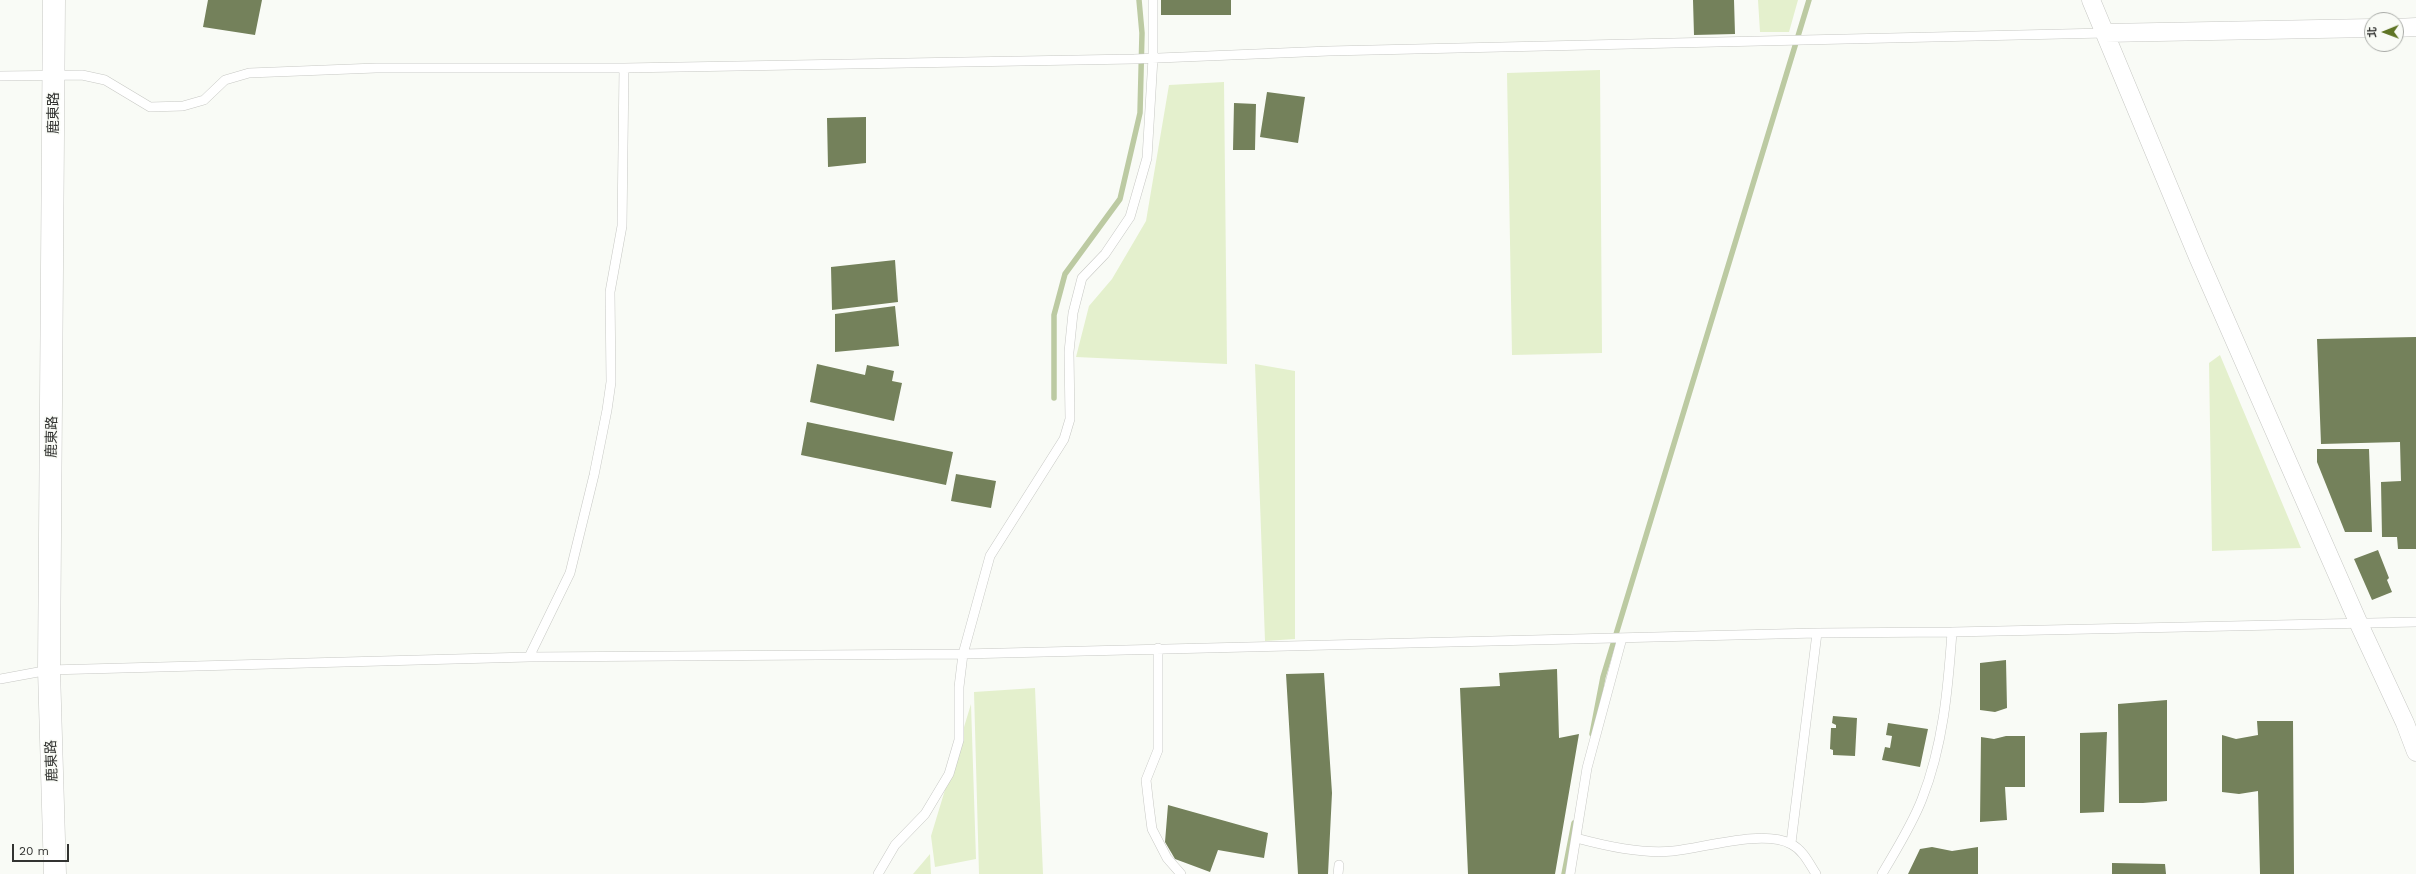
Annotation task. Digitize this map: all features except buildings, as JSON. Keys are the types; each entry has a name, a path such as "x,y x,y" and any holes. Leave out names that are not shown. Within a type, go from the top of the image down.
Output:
{"street":[{"name":"鹿東路","path":"54,0 55,74 49,670 55,874"},
{"path":"2091,0 2198,256 2359,624 2405,723 2416,752"},
{"path":"2404,28 2416,27"},
{"path":"2105,33 2364,28"}],"lane":[{"path":"878,874 895,846 924,814 949,774 959,740 959,687 963,654 990,556 1064,439 1070,419 1069,352 1073,313 1082,278 1105,254 1130,218 1140,190 1148,158 1153,58 1153,0"},
{"path":"0,76 55,74 82,75 105,80 150,107 183,106 204,100 225,80 249,73 376,68 624,68 1134,59 1329,51 2105,33"},
{"path":"529,657 570,573 594,475 607,410 611,382 610,292 622,226 624,68"},
{"path":"0,679 49,670 529,657 963,654 1158,648 1817,633 1952,632 2416,622"},
{"path":"1882,874 1911,823 1922,799 1932,766 1946,709 1952,632"},
{"path":"1790,844 1817,633"},
{"path":"1570,874 1587,768 1600,714 1622,638"},
{"path":"1158,648 1158,750 1146,780 1152,829 1167,858 1181,874"},
{"path":"1576,838 1607,846 1672,851 1724,842 1766,839 1790,844 1802,852 1816,874"}],"green space":[{"path":"1758,0 1798,0 1789,32 1760,32"},
{"path":"1600,70 1602,353 1512,355 1507,73"},
{"path":"1224,82 1227,364 1076,357 1089,306 1112,279 1146,221 1169,85"},
{"path":"2220,355 2301,548 2212,551 2209,363"},
{"path":"1255,364 1295,371 1295,639 1265,641"},
{"path":"1035,688 1043,874 979,874 974,692"},
{"path":"971,704 976,859 935,867 931,836"},
{"path":"930,854 931,874 913,874"}],"waterway":[{"path":"1054,398 1054,315 1065,274 1120,199 1140,113 1142,33 1139,0"},
{"path":"1592,734 1603,677 1809,0"},
{"path":"1564,874 1574,823"}]}
